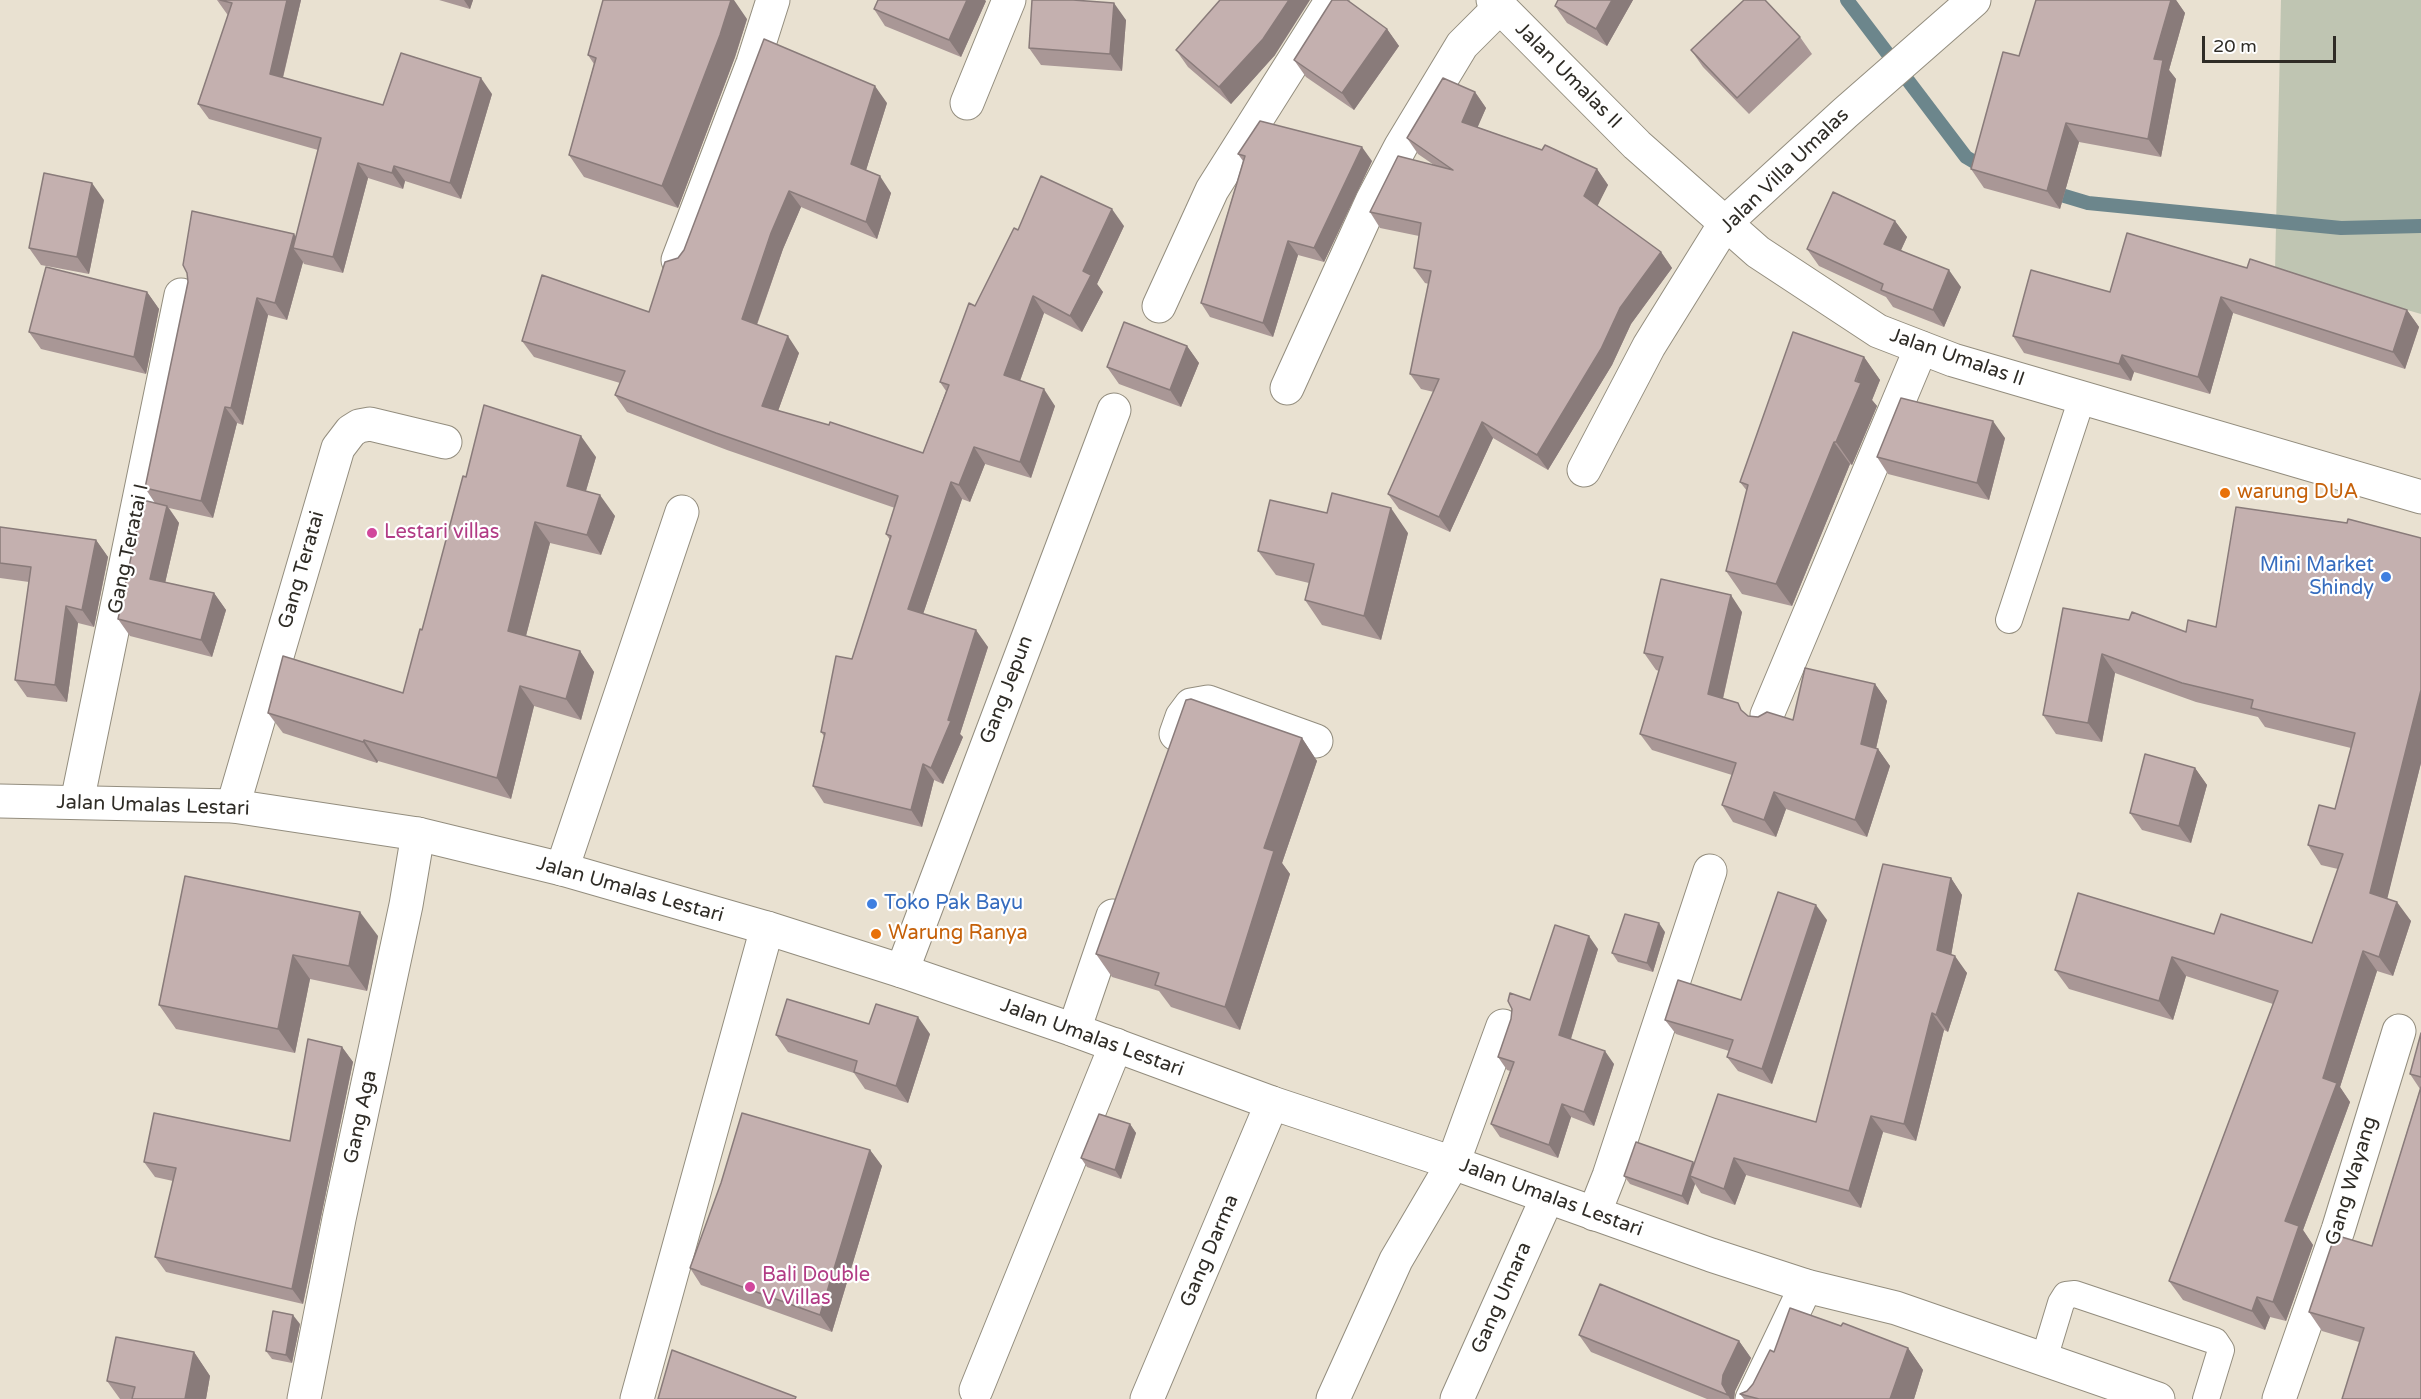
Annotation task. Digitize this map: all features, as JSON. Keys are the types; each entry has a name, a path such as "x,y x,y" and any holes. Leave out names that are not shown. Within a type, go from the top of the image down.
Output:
{"street":[{"path":"678,260 753,63 773,0"},
{"path":"968,103 1010,0"},
{"path":"1159,306 1212,190 1332,0"},
{"name":"Jalan Villa Umalas","path":"1584,470 1649,346 1726,222 1854,105 1974,0"},
{"path":"1287,388 1372,201 1406,137 1462,45 1496,3"},
{"name":"Jalan Umalas II","path":"1496,3 1637,145 1758,252 1878,331 1953,360 2421,497"},
{"name":"Gang Teratai I","path":"77,802 182,295"},
{"path":"1767,715 1921,348"},
{"name":"Gang Jepun","path":"902,971 1114,410"},
{"name":"Gang Teratai","path":"232,806 338,448 351,431 358,426 370,424 445,442"},
{"path":"562,869 682,512"},
{"path":"1167,762 1182,717 1191,705 1208,702 1316,741"},
{"name":"Jalan Umalas Lestari","path":"0,801 232,806 418,834 562,869 767,928 902,971 1074,1030 1272,1103 1453,1163 1547,1198 1806,1286 1896,1308 2158,1399"},
{"name":"Gang Aga","path":"304,1399 339,1219 406,905 418,834"},
{"path":"1594,1214 1609,1176 1710,871"},
{"path":"1074,1030 1124,885"},
{"path":"637,1399 767,928"},
{"path":"1333,1399 1396,1260 1453,1163 1503,1026"},
{"name":"Gang Wayang","path":"2279,1399 2338,1230 2398,1031"},
{"path":"975,1389 1116,1046"},
{"name":"Gang Darma","path":"1148,1399 1272,1103"},
{"name":"Gang Umara","path":"1457,1399 1547,1198"},
{"path":"1752,1399 1806,1286"}],"lane":[{"path":"2009,620 2082,398"},
{"path":"2044,1359 2061,1303 2066,1295 2075,1294 2215,1341 2221,1350 2206,1399"}],"green space":[{"path":"2281,0 2421,0 2421,314 2275,272"}],"building":[{"path":"220,0 287,0 270,74 383,105 401,53 481,78 450,183 394,166 392,173 358,163 333,257 293,248 321,138 198,104 232,3"},
{"path":"603,0 731,0 720,35 662,186 569,155 596,58 588,55"},
{"path":"878,0 967,0 949,40 874,9"},
{"path":"1032,0 1114,3 1110,54 1029,48"},
{"path":"1220,0 1289,0 1263,39 1219,87 1176,50"},
{"path":"1332,0 1347,0 1387,29 1342,93 1294,60"},
{"path":"1558,0 1612,0 1596,29 1555,6"},
{"path":"1744,0 1765,0 1800,37 1737,98 1691,50"},
{"path":"2036,0 2171,0 2154,59 2163,60 2148,139 2066,123 2047,191 1971,169 2003,52 2019,56"},
{"path":"764,39 875,86 851,164 880,176 866,222 789,191 771,233 742,319 788,336 762,406 829,425 830,422 923,453 949,385 940,382 969,303 975,306 1014,228 1018,230 1041,176 1112,209 1083,271 1091,275 1070,316 1033,296 1004,375 1044,389 1020,462 974,447 959,485 951,482 908,609 976,630 948,720 951,721 931,768 923,764 911,810 813,786 825,733 821,732 836,656 852,659 891,536 886,534 898,496 716,433 615,395 625,371 522,341 542,275 649,312 665,262 678,258 684,250"},
{"path":"1443,78 1475,92 1462,122 1542,150 1545,145 1597,169 1584,196 1661,252 1620,308 1601,349 1537,455 1482,422 1439,517 1388,494 1439,379 1410,374 1431,271 1414,268 1421,223 1370,212 1398,156 1453,170 1407,138"},
{"path":"1260,121 1362,147 1314,248 1288,241 1263,323 1201,303 1245,156 1238,154"},
{"path":"44,173 92,183 77,257 29,248"},
{"path":"1833,192 1895,221 1884,244 1949,270 1933,310 1881,290 1883,284 1807,249"},
{"path":"192,211 294,234 275,303 257,298 231,408 225,407 201,501 145,488 188,282 183,265"},
{"path":"2127,233 2247,268 2250,259 2407,310 2393,352 2221,297 2198,377 2122,355 2119,364 2013,336 2031,270 2110,292"},
{"path":"46,267 147,292 134,357 29,332"},
{"path":"1124,322 1187,346 1170,390 1107,367"},
{"path":"1793,332 1864,357 1855,381 1861,383 1836,442 1834,442 1776,584 1726,571 1748,485 1740,482"},
{"path":"1901,398 1993,421 1977,483 1877,457"},
{"path":"484,405 581,436 567,486 600,495 587,535 535,522 508,631 580,651 566,699 520,686 497,778 364,740 363,742 268,713 283,656 403,693 463,476 466,477"},
{"path":"1332,493 1391,508 1364,616 1305,600 1314,564 1258,551 1270,500 1327,513"},
{"path":"143,500 167,506 150,579 214,593 201,640 118,619"},
{"path":"2236,507 2347,523 2348,519 2421,538 2421,690 2370,893 2397,902 2379,957 2363,951 2323,1078 2337,1083 2285,1221 2299,1226 2273,1302 2257,1297 2252,1311 2169,1281 2278,991 2172,957 2159,1001 2055,970 2078,893 2214,934 2221,914 2312,943 2343,854 2308,845 2319,805 2335,809 2355,733 2251,708 2253,700 2182,683 2102,654 2088,723 2043,715 2063,608 2129,620 2132,612 2186,632 2188,620 2216,627"},
{"path":"0,527 96,540 82,610 66,606 55,685 15,680 31,567 0,563"},
{"path":"1661,579 1731,595 1708,694 1738,703 1741,710 1748,716 1758,717 1767,712 1793,720 1805,668 1875,684 1861,744 1878,749 1855,820 1774,792 1764,820 1722,805 1736,763 1640,734 1663,657 1644,653"},
{"path":"1191,699 1302,738 1264,848 1274,851 1225,1007 1155,985 1159,973 1096,954 1186,700"},
{"path":"2145,754 2195,768 2179,826 2130,813"},
{"path":"1883,864 1951,878 1937,950 1955,956 1936,1015 1932,1013 1904,1124 1871,1116 1849,1191 1734,1158 1724,1189 1690,1176 1718,1094 1816,1122"},
{"path":"185,876 360,912 349,966 293,955 278,1029 159,1005"},
{"path":"1778,892 1816,905 1762,1069 1727,1057 1733,1040 1665,1020 1678,980 1741,1000"},
{"path":"1625,914 1659,923 1647,963 1612,953"},
{"path":"1555,925 1589,936 1559,1035 1605,1051 1584,1112 1562,1104 1549,1145 1491,1124 1514,1062 1498,1057 1511,1019 1512,1009 1508,1001 1510,993 1530,1000"},
{"path":"787,999 869,1024 876,1004 918,1017 896,1086 854,1072 857,1061 776,1035"},
{"path":"2421,1033 2421,1077 2410,1074"},
{"path":"308,1039 342,1047 292,1289 155,1257 176,1168 144,1162 154,1113 290,1141"},
{"path":"2421,1087 2421,1399 2342,1399 2364,1328 2309,1312 2335,1235 2372,1246"},
{"path":"742,1113 870,1150 820,1315 690,1268 721,1183"},
{"path":"1099,1114 1130,1124 1115,1170 1081,1158"},
{"path":"1636,1142 1693,1162 1682,1196 1624,1176"},
{"path":"1600,1284 1739,1341 1723,1375 1722,1384 1728,1395 1579,1335"},
{"path":"1790,1308 1841,1326 1843,1323 1908,1348 1890,1399 1759,1399 1740,1394 1747,1391 1753,1384 1770,1350 1774,1352"},
{"path":"273,1311 293,1315 286,1355 266,1351"},
{"path":"116,1337 194,1352 185,1399 132,1399 135,1387 107,1381"},
{"path":"672,1350 796,1397 795,1399 658,1399"}],"waterway":[{"path":"1847,0 1966,157 1988,170"},
{"path":"2048,191 2088,203 2341,228 2421,226"}],"place":[{"name":"warung DUA","path":"2225,493"},
{"name":"Lestari villas","path":"372,533"},
{"name":"Mini Market Shindy","path":"2386,577"},
{"name":"Toko Pak Bayu","path":"872,904"},
{"name":"Warung Ranya","path":"876,934"},
{"name":"Bali Double V Villas","path":"750,1287"}]}
